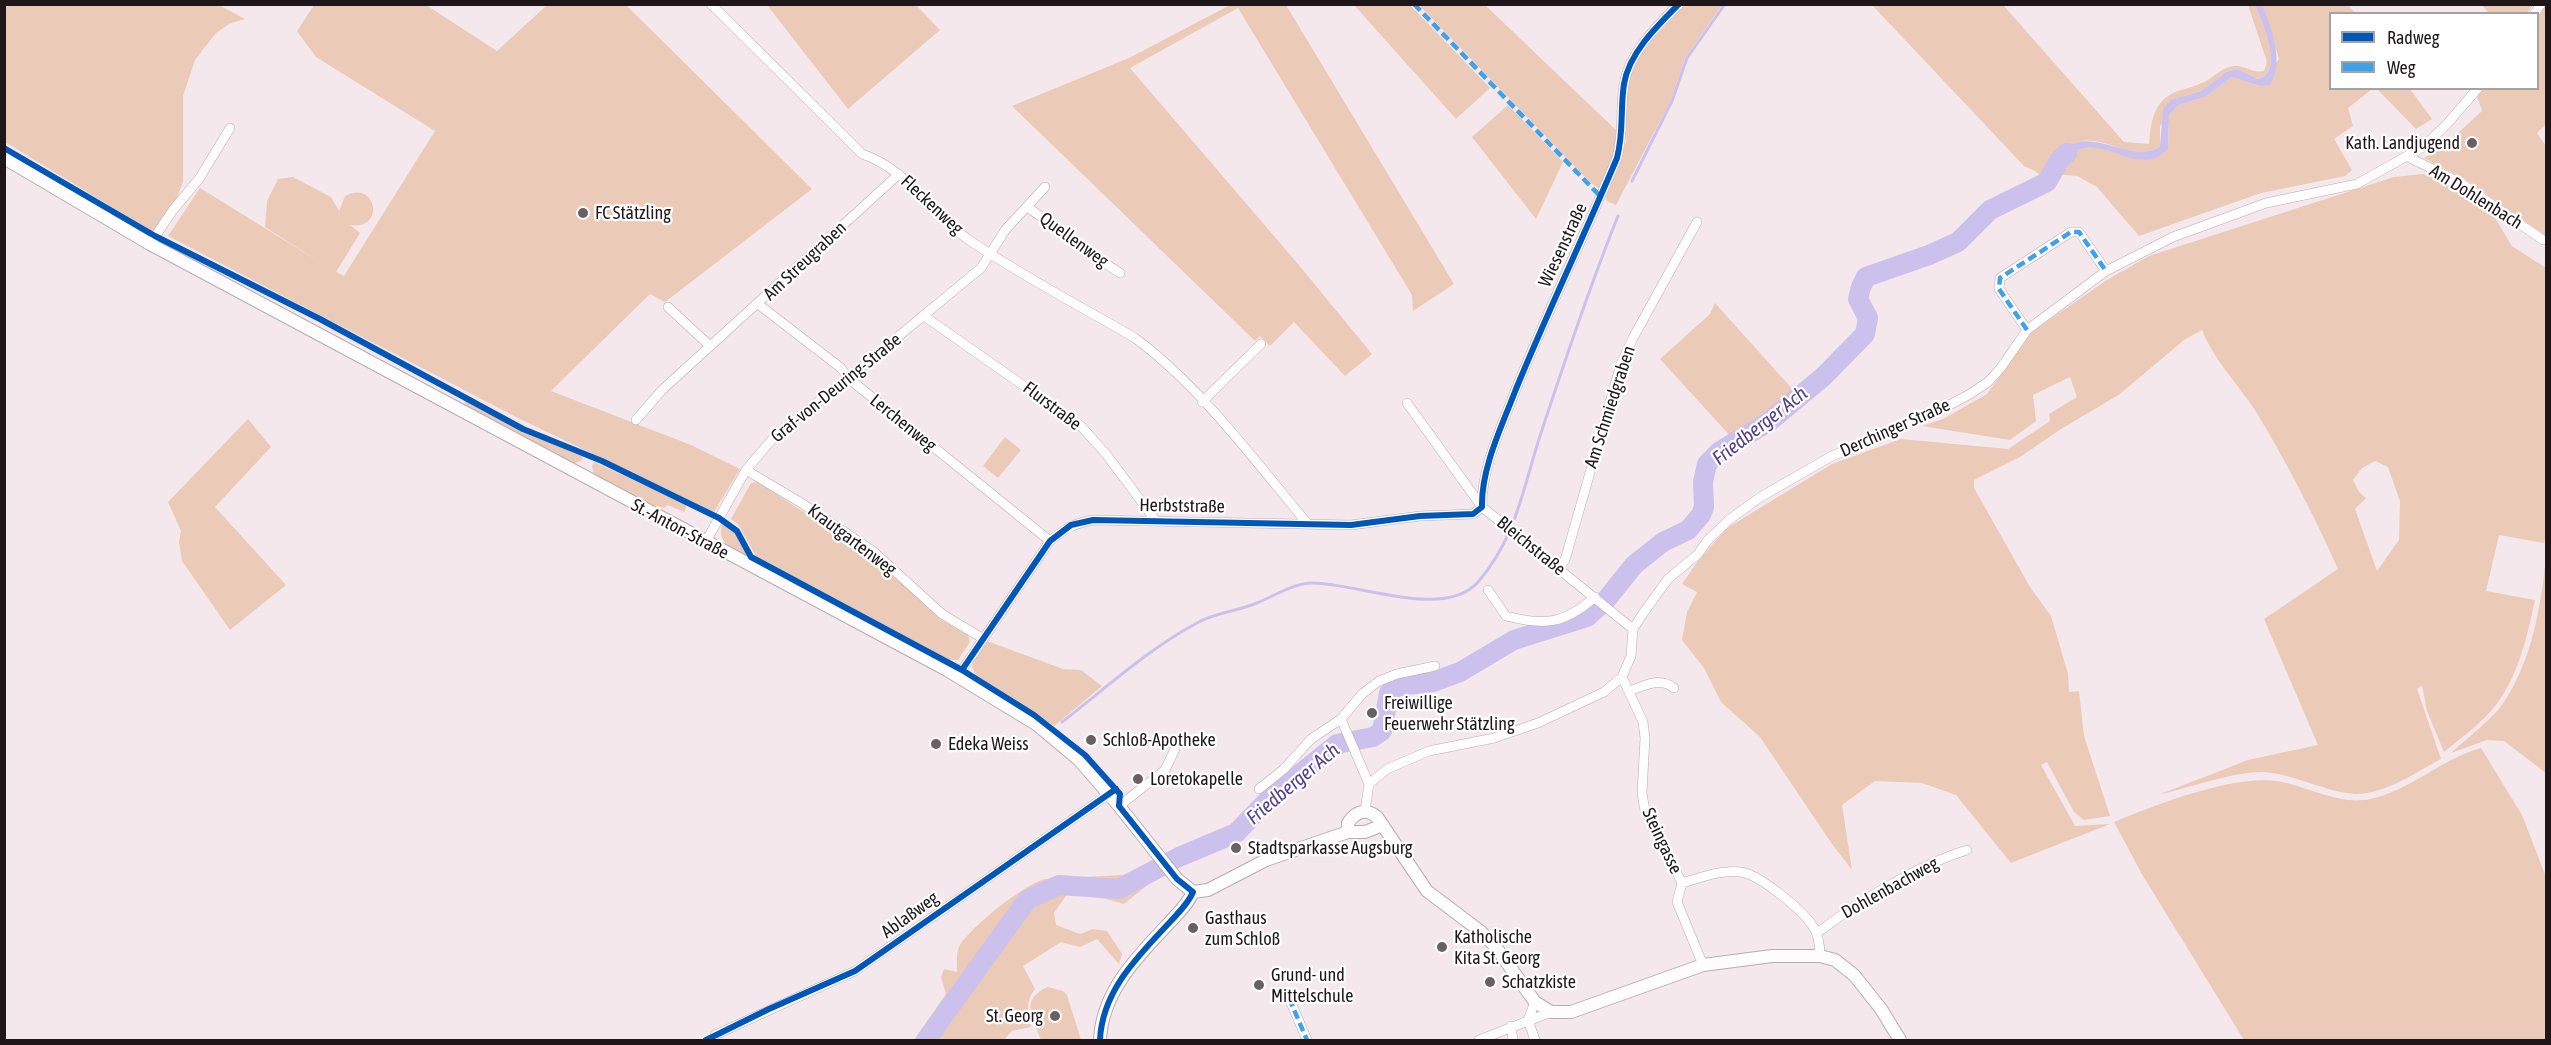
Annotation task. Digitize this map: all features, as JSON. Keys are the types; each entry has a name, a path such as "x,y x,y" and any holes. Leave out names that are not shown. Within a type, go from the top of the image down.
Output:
{"street":[{"name":"Fleckenweg","path":"711,4 862,154 878,159 899,174 952,227 990,253 1135,339 1166,363 1307,523"},
{"name":"Wiesenstraße","path":"1482,507 1481,489 1504,421 1542,325 1617,158 1623,137 1624,86 1628,67 1640,48 1679,4"},
{"name":"Derchinger Straße","path":"1622,677 1631,656 1633,629 1668,579 1698,554 1707,541 1730,519 1759,498 1830,457 1940,410 1970,394 1988,382 2000,369 2027,330 2106,271 2173,237 2266,203 2357,184 2423,147 2447,124 2476,90"},
{"path":"150,244 173,210 199,179 230,128"},
{"name":"Am Dohlenbach","path":"2408,157 2459,182 2543,240"},
{"name":"St.-Anton-Straße","path":"4,158 150,244 705,543 958,676 1036,724 1079,760 1165,865 1186,888 1193,892"},
{"name":"Am Streugraben","path":"636,420 662,390 899,174"},
{"name":"Quellenweg","path":"990,253 1006,230 1045,187"},
{"name":"Quellenweg","path":"1027,207 1059,227 1086,252 1120,273"},
{"name":"Am Schmiedgraben","path":"1560,568 1565,560 1622,364 1633,338 1697,222"},
{"path":"2027,330 1999,289 2000,278 2071,232 2079,232 2106,271"},
{"name":"Graf-von-Deuring-Straße","path":"705,543 746,470 775,436 981,268 990,253"},
{"name":"Lerchenweg","path":"758,304 841,368 848,378 1050,541"},
{"path":"669,307 710,346"},
{"name":"Flurstraße","path":"924,316 1081,426 1106,454 1156,520"},
{"path":"1202,402 1261,344"},
{"name":"Bleichstraße","path":"1407,403 1482,507 1633,629"},
{"name":"Krautgartenweg","path":"746,470 803,504 874,552 942,614 982,638"},
{"name":"Herbststraße","path":"958,676 1050,541 1071,525 1080,522 1156,520 1351,525 1420,516 1473,514 1482,507"},
{"path":"1488,590 1506,616 1539,622 1551,622 1571,616 1596,598"},
{"path":"1259,789 1284,769 1311,739 1341,719 1362,694 1379,681 1397,674 1435,666"},
{"path":"1369,784 1388,769 1429,751 1494,738 1538,723 1604,692 1622,677"},
{"name":"Steingasse","path":"1622,677 1630,691 1646,738 1642,793 1645,811 1682,883 1722,873 1749,874 1761,880 1792,906 1812,924 1817,933"},
{"path":"1630,691 1660,682 1668,683 1674,688"},
{"path":"1341,719 1369,784 1365,811"},
{"path":"1119,806 1165,770 1175,749"},
{"name":"Ablaßweg","path":"715,1035 855,972 1109,794"},
{"path":"1348,832 1348,823 1357,813 1365,811 1372,813 1383,825 1428,891 1495,945 1535,1002 1551,1012"},
{"path":"1100,1041 1106,1007 1120,980 1144,949 1189,902 1193,892 1208,890 1266,860 1348,832 1365,832 1383,825"},
{"name":"Dohlenbachweg","path":"1817,933 1841,914 1872,896 1937,861 1967,850"},
{"path":"1682,883 1677,902 1703,965"},
{"path":"1817,933 1820,956"},
{"path":"1479,1041 1511,1026 1551,1012 1571,1012 1703,965 1772,956 1820,956 1835,960 1854,975 1881,1009 1900,1041"},
{"path":"1288,998 1307,1041"},
{"path":"1535,1002 1528,1020 1535,1041"},
{"path":"1511,1026 1513,1041"}],"shaded area":[{"path":"1232,4 1286,5 1454,284 1413,311 1412,295 1238,8 1130,68 1372,354 1345,376 1294,322 1270,346 1260,336 1255,341 1012,106 1129,58"},
{"path":"4,5 219,5 245,19 229,24 216,33 195,60 183,96 183,182 177,198 153,232 5,142"},
{"name":"FC Stätzling","path":"314,5 426,5 497,51 547,5 626,5 812,189 665,302 650,294 551,391 691,445 740,469 714,512 518,418 168,236 200,188 323,264 265,227 267,201 278,179 293,177 331,197 339,211 345,196 356,193 364,194 370,199 373,214 369,221 361,225 350,225 360,233 336,272 344,276 435,131 316,57 297,31"},
{"path":"767,5 916,5 940,30 848,109"},
{"path":"1354,5 1410,5 1490,88 1456,119"},
{"path":"1419,5 1485,5 1618,132 1611,164 1601,186 1598,188 1590,182"},
{"path":"1685,5 1722,5 1685,58 1671,100 1616,205 1607,201 1606,197 1626,142 1627,84 1635,62"},
{"path":"1872,5 2003,5 2124,142 2149,144 2158,106 2170,95 2208,80 2232,66 2264,71 2267,62 2248,5 2255,5 2266,34 2271,57 2270,66 2266,74 2258,79 2237,69 2226,72 2201,91 2184,96 2160,126 2160,146 2149,151 2138,152 2103,143 2080,141 2069,146 2058,157 2044,179 2035,171 2024,166"},
{"path":"2255,5 2263,5 2275,45 2276,65 2270,85 2259,86 2232,77 2205,97 2179,105 2169,115 2168,149 2158,157 2147,160 2135,159 2088,147 2073,152 2053,174 2049,173 2059,154 2072,144 2086,141 2133,151 2147,151 2160,146 2163,109 2171,100 2201,91 2226,72 2237,69 2258,79 2266,75 2271,57 2266,34"},
{"path":"2263,5 2348,5 2354,12 2329,12 2329,90 2371,90 2348,108 2353,126 2334,139 2352,170 2345,176 2261,193 2139,236 2097,187 2077,176 2053,174 2070,155 2088,147 2100,148 2135,159 2147,160 2158,157 2168,149 2169,115 2179,105 2205,97 2232,77 2259,86 2279,59"},
{"path":"2482,5 2533,5 2528,12 2488,12"},
{"path":"2546,5 2546,124 2537,133 2546,146 2546,236 2463,178 2424,158 2446,144 2482,111 2477,96 2481,90 2539,90 2539,16"},
{"path":"2378,90 2411,90 2432,119 2416,129"},
{"path":"1508,105 1563,162 1536,219 1472,137"},
{"path":"2423,174 2456,188 2492,213 2512,246 2546,268 2546,533 2544,543 2499,535 2486,591 2535,600 2516,668 2496,705 2478,724 2444,752 2427,711 2422,685 2417,689 2441,759 2400,781 2367,793 2345,793 2286,776 2262,772 2224,777 2158,795 2248,760 2318,745 2264,619 2338,569 2278,449 2255,410 2213,351 2202,330 2184,340 2120,394 2061,429 2020,457 1974,480 1974,488 2030,587 2051,616 2068,674 2069,692 2079,691 2084,736 2110,816 2084,820 2074,812 2047,762 2041,765 2075,826 2110,824 2011,863 1956,795 1922,783 1875,781 1842,805 1852,870 1760,737 1721,702 1704,668 1682,640 1687,612 1697,592 1682,584 1698,561 1727,528 1832,464 1901,439 2008,449 2050,421 2049,414 2077,397 2070,377 2033,395 2036,421 2010,440 1922,426 1943,419 1987,394 2032,332 2107,280 2149,256 2394,177","holes":["2375,461 2388,467 2400,501 2399,540 2377,571 2355,509 2366,498 2359,492 2353,480 2362,468"]},
{"path":"1715,303 1795,392 1732,438 1660,359 1710,314"},
{"path":"465,400 504,422 583,457 582,460 574,464 465,407"},
{"path":"248,419 271,447 215,507 286,585 230,630 182,561 179,542 181,531 168,502"},
{"path":"1005,437 1021,450 998,478 983,466"},
{"path":"594,462 686,504 685,512 667,505 665,508 646,503 594,474 592,466"},
{"path":"758,482 881,563 940,619 968,635 970,642 958,660 949,660 757,558 738,524 731,519 751,483"},
{"path":"723,523 735,531 748,558 732,549 724,541 721,530"},
{"path":"2546,557 2546,773 2504,741 2487,740 2451,753 2493,715 2514,686 2534,632"},
{"path":"987,641 1063,669 1081,670 1102,686 1054,726 976,675 973,661"},
{"path":"2481,748 2522,815 2546,877 2546,1040 2244,1040 2143,876 2114,822 2194,793 2238,782 2258,780 2287,783 2346,800 2370,799 2399,789 2452,759"},
{"path":"1150,862 1160,875 1124,904 1068,893 1054,913 1056,925 1080,934 1093,929 1107,931 1122,954 1119,964 1097,939 1080,947 1061,942 1023,966 1035,989 1028,1011 1031,1027 1012,1031 1004,1040 914,1040 946,994 941,977 944,969 957,972 957,954 960,945 999,907 1024,889 1045,879 1123,875"},
{"path":"1048,987 1063,991 1067,995 1081,1040 1041,1040 1032,1017 1031,1003 1039,992"}],"waterway":[{"path":"1632,181 1672,101 1687,58 1725,4"},
{"name":"Friedberger Ach","path":"926,1040 1027,900 1059,885 1119,889 1179,857 1236,833 1269,799 1337,744 1373,737 1382,731 1389,693 1398,686 1433,682 1460,672 1514,640 1587,617 1606,600 1634,565 1663,542 1688,530 1701,515 1704,507 1703,482 1707,464 1720,451 1770,421 1824,376 1865,334 1868,318 1858,299 1866,277 1929,255 1958,242 1990,210 2047,182 2060,159 2067,153"},
{"path":"1062,722 1144,657 1179,633 1218,614 1250,606 1297,586 1311,583 1329,584 1398,597 1422,599 1444,598 1463,593 1478,582 1502,547 1517,511 1568,351 1618,216"}],"marked path":[{"path":"1414,4 1601,197"},
{"path":"2027,330 1999,289 2000,278 2071,232 2079,232 2106,271"},
{"path":"1289,998 1307,1040"}],"cycle path":[{"path":"962,670 1050,541 1071,525 1093,520 1351,525 1420,516 1473,514 1482,507 1485,477 1499,432 1528,360 1617,158 1627,73 1645,41 1679,4"},
{"path":"4,148 155,236 320,319 523,429 602,461 719,518 737,531 751,557 962,670 1034,715 1085,755 1120,794 1119,806 1177,879 1193,892 1183,908 1124,975 1107,1006 1100,1040"},
{"path":"706,1040 855,971 1116,789"}],"place":[{"name":"Kath. Landjugend","path":"2472,143"},
{"name":"FC Stätzling","path":"583,213"},
{"name":"Freiwillige Feuerwehr Stätzling","path":"1372,713"},
{"name":"Schloß-Apotheke","path":"1091,740"},
{"name":"Edeka Weiss","path":"936,744"},
{"name":"Loretokapelle","path":"1138,779"},
{"name":"Stadtsparkasse Augsburg","path":"1236,848"},
{"name":"Gasthaus zum Schloß","path":"1193,928"},
{"name":"Katholische Kita St. Georg","path":"1442,947"},
{"name":"Schatzkiste","path":"1490,982"},
{"name":"Grund- und Mittelschule","path":"1259,985"},
{"name":"St. Georg","path":"1055,1016"}]}
